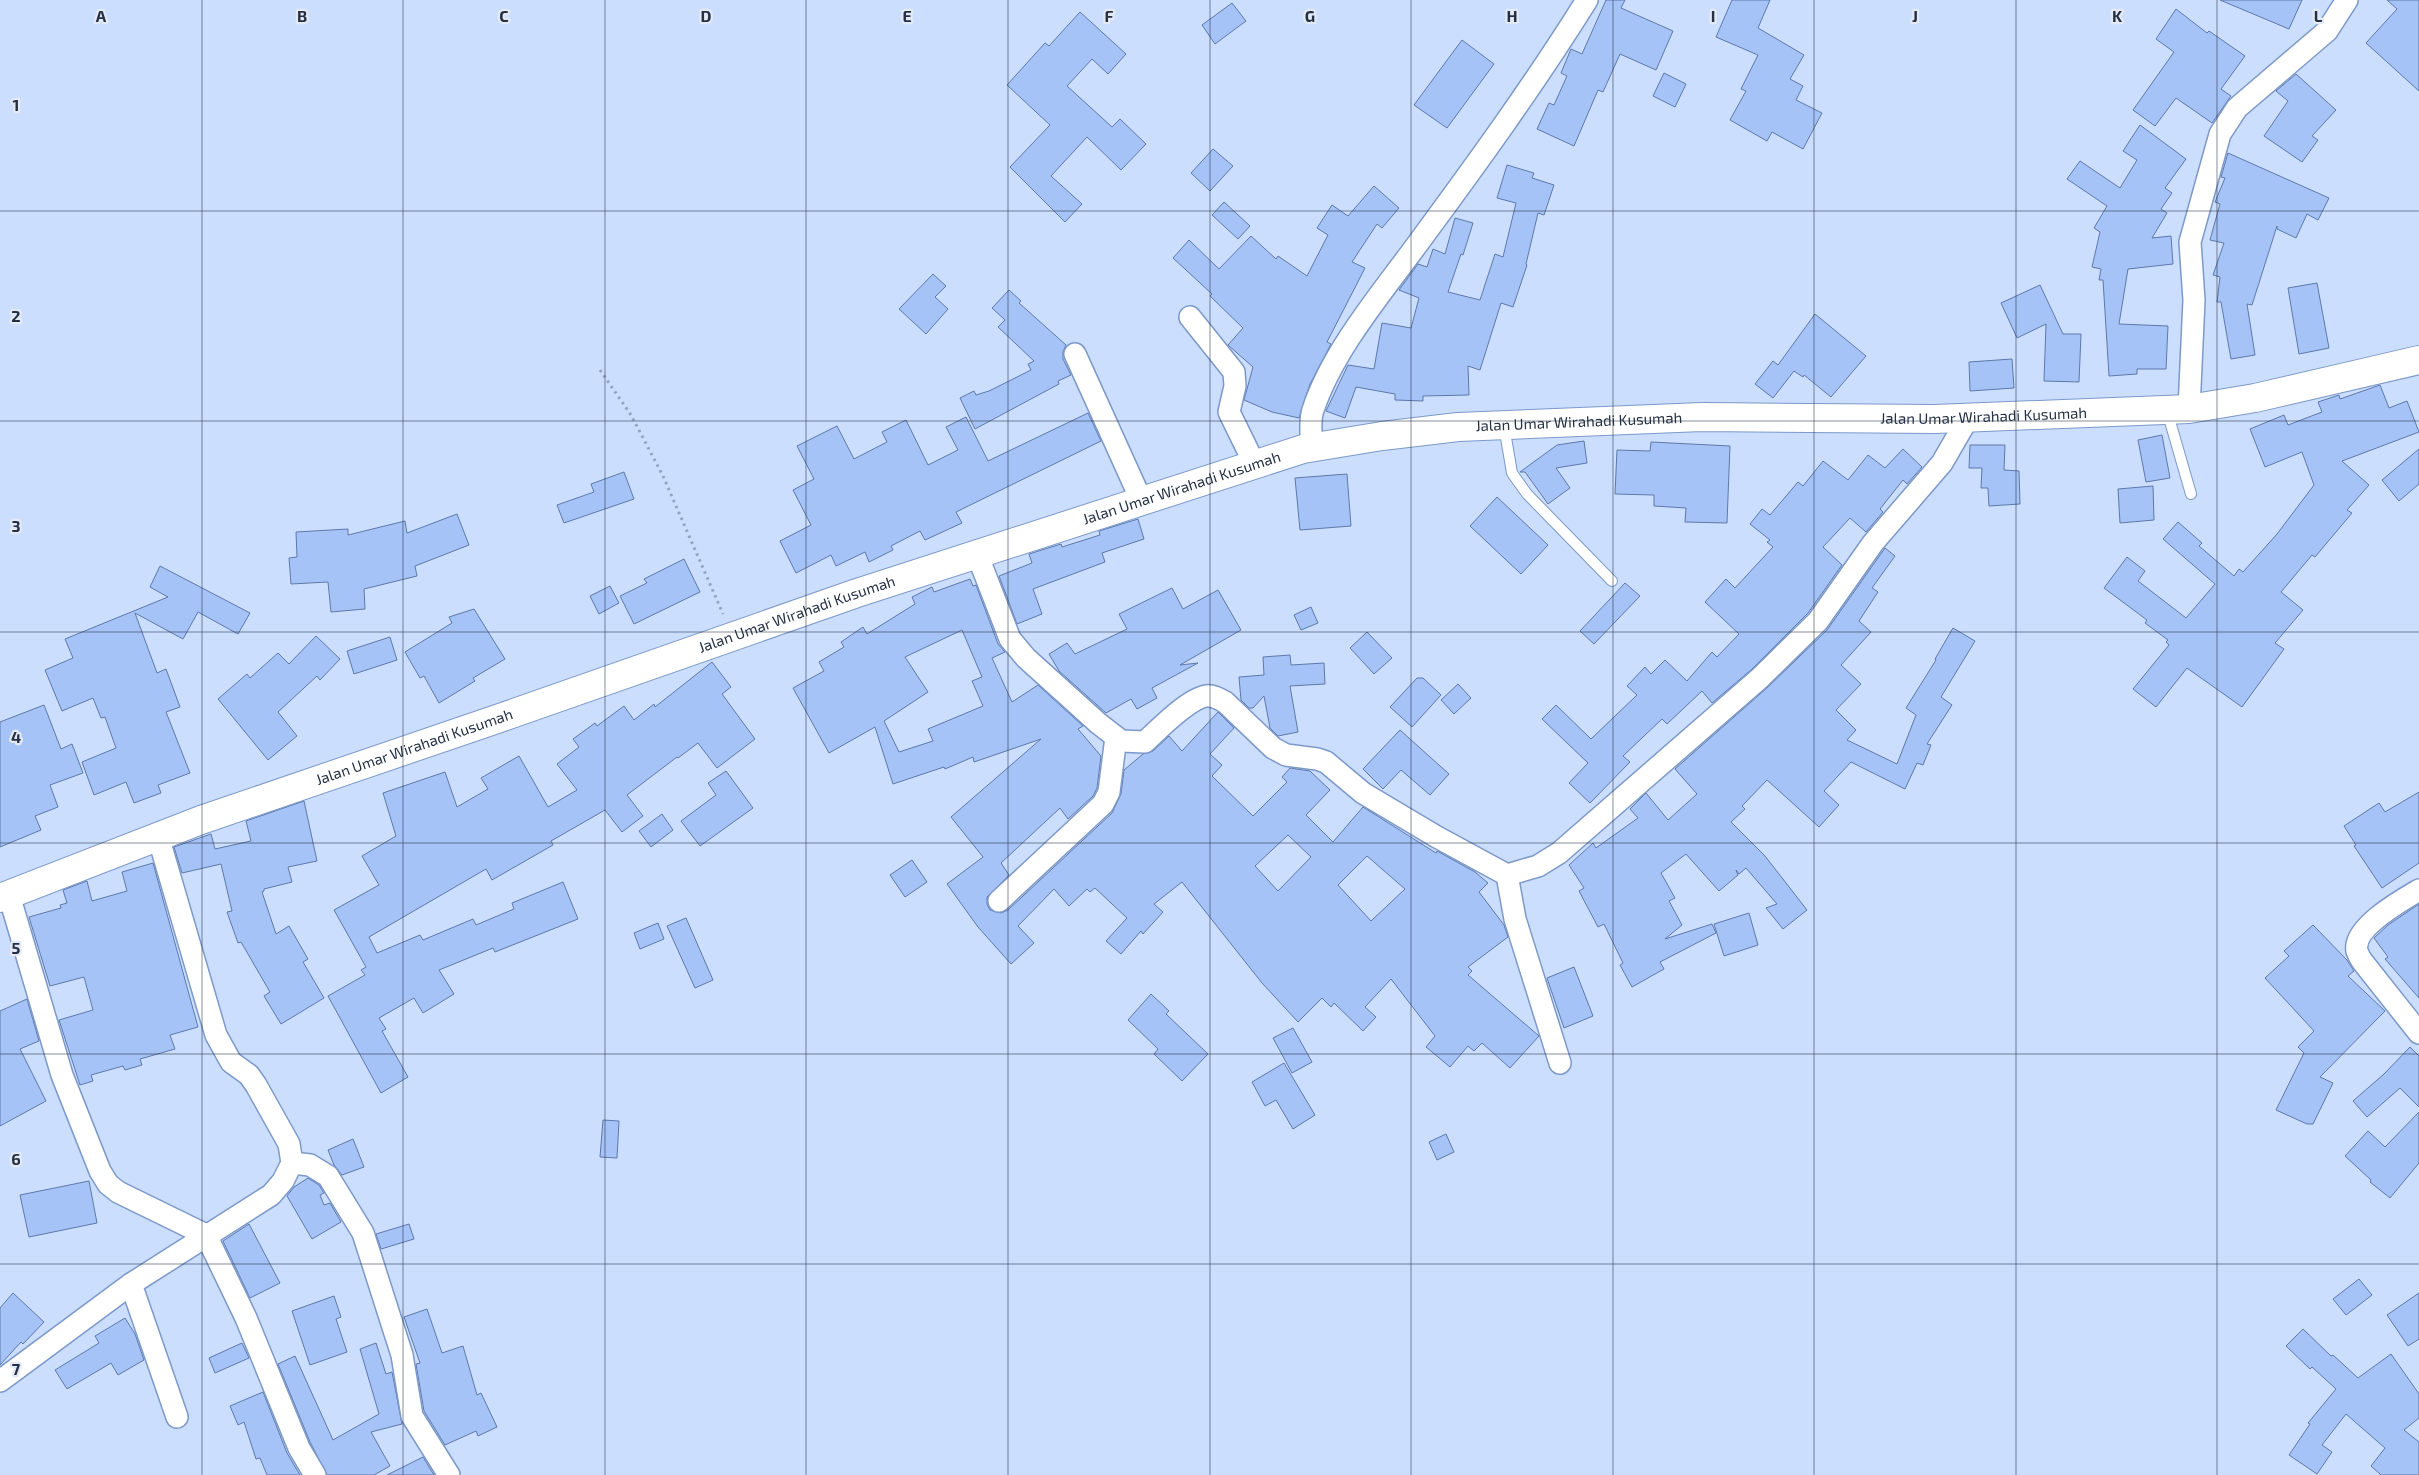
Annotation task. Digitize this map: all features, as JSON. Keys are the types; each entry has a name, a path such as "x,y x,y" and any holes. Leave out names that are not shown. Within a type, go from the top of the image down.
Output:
{"main road":[{"name":"Jalan Umar Wirahadi Kusumah","path":"4,896 158,836 732,636 977,554 1311,448 1458,427 1702,417 1936,420 2178,409 2255,398 2419,360"}],"street":[{"path":"1311,448 1312,411 1332,369 1372,302 1415,248 1550,60 1587,0"},
{"path":"2178,409 2194,300 2190,242 2220,134 2237,108 2327,31 2346,0"},
{"path":"1190,317 1234,372 1235,386 1229,412 1255,465"},
{"path":"1075,354 1142,502"},
{"path":"977,554 1010,639 1042,674 1121,741 1145,742 1196,699 1208,696 1216,697 1225,702 1273,748 1286,755 1326,762 1363,793 1437,838 1507,875 1538,866 1559,853 1760,678 1818,621 1873,543 1942,463 1968,418"},
{"path":"999,900 1103,804 1108,792 1116,737"},
{"path":"0,1381 131,1284 271,1195 284,1181 292,1163 289,1144 256,1085 249,1075 231,1062 216,1035 158,836"},
{"path":"1507,875 1515,919 1560,1063"},
{"path":"2419,890 2382,914 2368,926 2359,937 2356,950 2362,962 2419,1033"},
{"path":"4,896 62,1075 100,1171 108,1184 118,1192 206,1235 246,1318 298,1448 315,1475"},
{"path":"292,1163 310,1165 328,1176 363,1233 402,1355 412,1416 449,1475"},
{"path":"131,1284 177,1418"}],"lane":[{"path":"2178,409 2191,494"},
{"path":"1504,425 1512,474 1527,494 1612,581"}],"path":[{"path":"600,370 631,415 663,476 732,636"}],"building":[{"path":"1606,0 1625,0 1621,8 1673,31 1656,70 1620,54 1603,92 1598,90 1574,146 1537,129 1549,103 1554,105 1567,76 1561,73 1571,49 1582,54"},
{"path":"1732,0 1770,0 1758,28 1804,55 1790,79 1803,86 1796,100 1822,113 1803,149 1772,132 1767,141 1730,120 1746,91 1741,89 1758,55 1716,37"},
{"path":"2220,0 2302,0 2289,29"},
{"path":"2387,0 2419,0 2419,91 2366,43 2397,9"},
{"path":"1232,3 1246,21 1215,44 1202,25"},
{"path":"2176,9 2207,33 2209,31 2245,56 2221,89 2231,96 2212,123 2176,98 2155,126 2133,110 2174,52 2156,39"},
{"path":"1080,12 1126,54 1108,74 1092,59 1067,86 1112,127 1120,119 1146,144 1121,170 1087,137 1051,176 1082,204 1065,222 1010,167 1050,125 1007,85 1045,43 1049,46"},
{"path":"1462,40 1494,64 1447,128 1414,105"},
{"path":"1664,73 1686,84 1675,107 1653,96"},
{"path":"2296,74 2336,110 2312,136 2318,140 2302,162 2264,136 2288,101 2276,91"},
{"path":"2140,125 2186,159 2165,188 2172,193 2161,209 2167,213 2152,238 2171,236 2173,264 2128,269 2119,324 2168,326 2166,369 2137,369 2137,374 2109,376 2103,280 2099,280 2101,269 2092,267 2100,232 2094,228 2107,206 2067,179 2080,161 2120,188 2137,160 2123,151"},
{"path":"1213,149 1233,166 1210,191 1191,173"},
{"path":"2228,153 2329,198 2318,220 2307,214 2296,238 2277,229 2277,226 2252,305 2247,304 2255,355 2231,359 2221,302 2217,302 2220,277 2213,275 2224,243 2210,240 2220,204 2215,202 2225,178 2221,177"},
{"path":"1507,165 1534,173 1532,178 1554,185 1544,215 1538,213 1527,265 1513,307 1501,303 1480,370 1468,366 1469,395 1423,396 1423,401 1395,400 1395,394 1356,387 1345,418 1326,411 1348,365 1374,369 1382,323 1411,328 1419,298 1399,290 1418,264 1427,267 1433,249 1445,254 1455,218 1473,223 1448,292 1480,300 1495,254 1503,257 1516,203 1497,198"},
{"path":"1374,186 1399,208 1382,228 1377,224 1352,262 1365,268 1327,342 1331,344 1310,384 1299,418 1272,412 1244,400 1253,367 1228,345 1243,328 1210,296 1212,294 1173,258 1189,240 1219,269 1251,236 1276,259 1278,256 1307,276 1328,235 1317,228 1332,205 1348,216"},
{"path":"1224,202 1250,226 1238,239 1212,215"},
{"path":"933,274 946,286 935,297 948,309 926,334 899,309"},
{"path":"2317,283 2329,348 2299,354 2288,288"},
{"path":"2040,285 2063,334 2081,334 2079,382 2044,381 2046,324 2017,338 2001,303"},
{"path":"1009,290 1021,301 1019,303 1066,345 1063,359 1071,375 1058,381 1059,384 975,429 960,398 974,391 976,395 989,391 1031,370 1028,364 1034,361 998,327 1005,320 992,308"},
{"path":"1815,314 1866,356 1831,397 1804,375 1803,377 1794,371 1773,398 1755,384 1773,361 1778,365"},
{"path":"2012,359 2014,388 1970,391 1969,362"},
{"path":"2380,385 2389,408 2407,401 2419,432 2342,461 2369,485 2347,510 2352,513 2315,557 2312,555 2281,592 2303,610 2275,643 2284,649 2242,707 2187,668 2156,707 2133,689 2169,645 2166,642 2168,640 2145,623 2147,620 2104,588 2127,557 2145,571 2138,581 2186,618 2215,584 2163,539 2178,522 2202,543 2199,546 2234,576 2239,569 2243,572 2277,534 2314,485 2302,452 2265,467 2250,429 2284,415 2288,425 2322,412 2318,402 2339,395 2340,399"},
{"path":"1088,413 1101,441 956,512 962,523 925,540 920,531 891,546 893,550 869,562 865,552 836,566 831,555 796,573 780,541 811,525 793,490 814,479 797,446 837,426 854,459 887,442 882,432 906,420 928,465 958,450 946,427 966,417 988,461"},
{"path":"2162,435 2170,478 2146,482 2138,440"},
{"path":"1584,441 1587,463 1556,468 1570,488 1548,504 1525,472 1520,472 1557,445"},
{"path":"1651,442 1730,446 1727,523 1685,522 1686,508 1654,506 1654,495 1615,494 1617,450 1650,451"},
{"path":"1970,445 2005,445 2004,470 2019,471 2020,504 1989,506 1988,488 1981,488 1982,468 1969,468"},
{"path":"1903,449 1922,467 1907,484 1903,480 1880,509 1883,512 1866,532 1850,518 1823,547 1842,565 1808,613 1752,669 1712,703 1702,691 1667,724 1662,719 1623,756 1630,762 1590,803 1569,783 1588,763 1542,719 1556,705 1591,739 1637,695 1627,686 1645,667 1651,674 1665,660 1687,681 1712,652 1717,657 1739,634 1705,602 1726,579 1735,588 1773,547 1767,542 1770,540 1750,524 1762,509 1770,515 1798,482 1803,486 1823,461 1848,480 1868,455 1885,468"},
{"path":"2419,449 2419,484 2399,501 2382,480"},
{"path":"624,472 634,499 564,523 557,505 594,492 591,484"},
{"path":"1347,474 1351,526 1300,530 1295,478"},
{"path":"2153,486 2154,520 2120,523 2118,489"},
{"path":"1497,497 1548,545 1521,574 1470,526"},
{"path":"457,514 469,545 415,566 417,576 364,589 365,609 331,612 328,582 291,584 289,558 297,557 296,532 348,529 348,535 405,521 407,533"},
{"path":"1138,519 1144,539 1102,553 1105,562 1033,589 1042,614 1017,624 999,576 1032,563 1029,554 1061,544 1062,547 1100,535 1099,531"},
{"path":"1885,548 1895,556 1872,588 1878,592 1859,621 1871,632 1841,665 1861,684 1836,710 1856,730 1847,740 1897,764 1916,715 1906,708 1936,660 1953,628 1975,641 1941,697 1952,705 1927,744 1931,745 1923,765 1917,763 1905,789 1851,762 1824,791 1839,805 1819,827 1767,780 1742,806 1745,809 1731,822 1765,856 1807,910 1783,929 1766,908 1777,904 1746,868 1739,874 1736,870 1738,875 1719,891 1686,854 1661,873 1675,898 1669,901 1682,925 1665,939 1712,924 1716,933 1660,962 1664,969 1632,987 1620,965 1623,963 1604,924 1598,927 1579,891 1584,888 1569,865 1593,843 1596,848 1638,818 1630,809 1646,793 1668,820 1697,794 1675,769 1768,687 1827,630"},
{"path":"684,559 700,592 634,624 620,596 647,583 644,579"},
{"path":"160,566 250,613 238,634 198,612 183,639 135,613 157,673 166,669 180,707 166,712 190,773 158,785 161,793 134,803 126,782 94,795 82,762 116,748 105,717 101,718 93,698 62,711 45,670 73,658 65,639 168,597 150,587"},
{"path":"970,579 973,586 976,585 998,644 1005,652 992,658 1012,702 1038,685 1083,726 1078,729 1101,756 1097,788 1093,796 1068,819 1060,808 1001,863 1009,875 987,897 987,904 990,910 1001,913 1008,910 1112,813 1121,794 1124,770 1143,754 1153,751 1169,736 1182,751 1218,712 1234,728 1210,754 1222,765 1212,776 1253,816 1287,782 1282,777 1290,768 1310,771 1330,790 1306,815 1333,842 1363,807 1436,853 1437,851 1475,872 1488,883 1479,892 1504,925 1508,937 1468,967 1472,971 1468,975 1539,1036 1510,1068 1482,1043 1474,1051 1468,1046 1450,1067 1426,1047 1435,1036 1391,979 1365,1007 1376,1017 1363,1031 1334,1003 1331,1007 1322,998 1298,1022 1262,983 1182,882 1154,904 1163,912 1143,934 1141,931 1121,954 1106,941 1127,918 1095,888 1090,892 1087,889 1069,906 1054,889 1018,926 1034,943 1011,964 978,927 947,884 983,857 951,817 1041,739 974,762 973,757 945,769 944,767 893,784 875,727 829,753 793,688 824,671 819,662 844,647 841,642 863,627 867,634 915,604 912,597 932,587 934,592","holes":["962,630 982,677 972,681 983,706 928,729 933,741 899,752 884,721 928,692 905,657","1288,835 1311,857 1278,891 1255,866","1367,856 1405,889 1371,921 1338,885"]},
{"path":"1625,583 1640,596 1594,644 1580,631"},
{"path":"610,586 619,603 599,614 590,596"},
{"path":"1172,588 1183,609 1218,590 1241,630 1180,665 1198,663 1152,688 1157,698 1137,709 1131,699 1106,713 1059,671 1049,654 1067,643 1075,654 1127,629 1119,614"},
{"path":"1311,607 1318,623 1301,630 1294,615"},
{"path":"474,609 505,659 473,678 475,681 439,703 424,676 420,678 405,652 452,623 449,617"},
{"path":"1367,632 1392,658 1374,674 1350,648"},
{"path":"316,636 340,659 320,680 317,676 278,712 297,736 268,760 218,699 247,674 250,678 278,653 289,664"},
{"path":"390,637 397,660 354,674 347,651"},
{"path":"1290,655 1291,665 1324,663 1325,684 1290,686 1298,732 1278,736 1270,728 1264,696 1253,708 1249,708 1241,700 1239,677 1264,675 1263,657"},
{"path":"712,662 731,687 722,694 755,739 717,768 698,743 627,795 643,816 622,832 605,810 551,841 553,845 492,880 486,869 369,937 377,953 420,935 423,940 473,919 476,925 514,909 512,903 563,882 578,919 495,952 493,948 439,970 454,994 423,1013 414,998 379,1018 386,1029 382,1031 408,1077 381,1093 328,996 365,975 361,970 366,967 334,910 379,885 362,856 396,836 383,793 445,772 457,807 488,789 481,778 519,756 548,807 577,790 557,764 579,747 573,739 595,723 597,726 624,706 634,720 654,704 655,707"},
{"path":"1417,678 1423,678 1441,695 1412,727 1390,707"},
{"path":"1458,684 1471,698 1454,714 1441,700"},
{"path":"44,705 61,749 72,744 83,773 50,785 58,807 35,816 41,830 0,847 0,722"},
{"path":"1400,730 1449,774 1430,795 1401,770 1383,789 1363,769"},
{"path":"726,771 753,808 700,846 681,821 716,795 708,783"},
{"path":"2419,792 2419,863 2382,888 2354,846 2356,845 2344,826 2379,803 2385,812"},
{"path":"304,801 317,861 288,867 292,882 264,889 262,892 276,934 289,926 308,959 303,962 324,998 281,1024 264,996 270,992 241,942 238,943 227,912 232,911 221,864 182,873 174,847 211,834 215,849 251,841 246,821"},
{"path":"662,814 673,830 651,847 639,831"},
{"path":"912,860 927,882 905,897 890,875"},
{"path":"153,863 198,1027 170,1035 175,1049 140,1059 142,1065 125,1070 123,1066 91,1075 93,1081 80,1085 59,1020 93,1010 84,977 50,986 29,917 61,908 60,905 67,903 63,890 87,881 92,901 127,891 122,872"},
{"path":"2419,904 2419,998 2385,959 2388,957 2374,938 2388,925"},
{"path":"1749,913 1758,945 1724,956 1714,924"},
{"path":"686,918 713,980 695,988 667,926"},
{"path":"658,923 664,939 640,949 634,933"},
{"path":"2313,925 2347,960 2354,971 2348,976 2385,1011 2320,1077 2333,1083 2313,1124 2307,1124 2276,1110 2304,1053 2298,1047 2314,1031 2265,978 2289,956 2284,951"},
{"path":"1574,967 1593,1016 1564,1028 1547,978"},
{"path":"1151,994 1169,1011 1166,1014 1208,1054 1182,1081 1154,1054 1158,1049 1128,1020"},
{"path":"27,999 39,1041 20,1049 46,1101 0,1126 0,1011"},
{"path":"1293,1028 1312,1062 1292,1073 1273,1038"},
{"path":"2410,1047 2419,1056 2419,1107 2400,1088 2367,1117 2353,1101 2384,1074"},
{"path":"1284,1063 1315,1115 1293,1129 1276,1100 1265,1106 1252,1082"},
{"path":"2419,1112 2419,1163 2390,1198 2370,1182 2371,1180 2345,1156 2368,1131 2385,1147"},
{"path":"603,1120 619,1121 617,1158 600,1157"},
{"path":"1446,1134 1454,1152 1437,1160 1429,1142"},
{"path":"353,1139 364,1167 342,1175 334,1165 328,1150"},
{"path":"308,1178 319,1185 324,1193 320,1195 324,1205 330,1203 341,1222 312,1239 287,1196 294,1187"},
{"path":"89,1181 97,1223 29,1237 20,1195"},
{"path":"249,1224 280,1283 250,1298 223,1241"},
{"path":"409,1224 414,1239 381,1249 376,1234"},
{"path":"2359,1279 2372,1295 2346,1315 2333,1299"},
{"path":"13,1293 44,1322 23,1344 21,1342 0,1365 0,1308"},
{"path":"2419,1293 2419,1339 2408,1346 2387,1315"},
{"path":"334,1296 341,1317 336,1319 347,1352 310,1365 292,1311"},
{"path":"427,1309 442,1353 463,1346 477,1395 481,1393 497,1427 478,1436 476,1431 445,1445 424,1411 416,1364 420,1363 404,1317"},
{"path":"125,1318 135,1334 144,1360 118,1375 111,1363 67,1389 55,1370 99,1343 95,1336"},
{"path":"2303,1329 2331,1356 2333,1355 2358,1378 2391,1354 2419,1394 2419,1418 2404,1430 2419,1442 2419,1475 2381,1475 2371,1466 2385,1448 2346,1414 2322,1445 2332,1452 2317,1474 2289,1455 2310,1424 2308,1423 2336,1389 2312,1367 2310,1369 2286,1346"},
{"path":"242,1343 249,1358 215,1373 209,1358"},
{"path":"376,1343 386,1374 392,1372 402,1424 371,1432 390,1466 374,1475 327,1475 310,1442 278,1364 295,1356 333,1440 379,1414 360,1349"},
{"path":"263,1392 287,1453 300,1475 267,1475 260,1458 256,1459 244,1422 238,1425 230,1406"},
{"path":"423,1457 434,1475 387,1475"}]}
